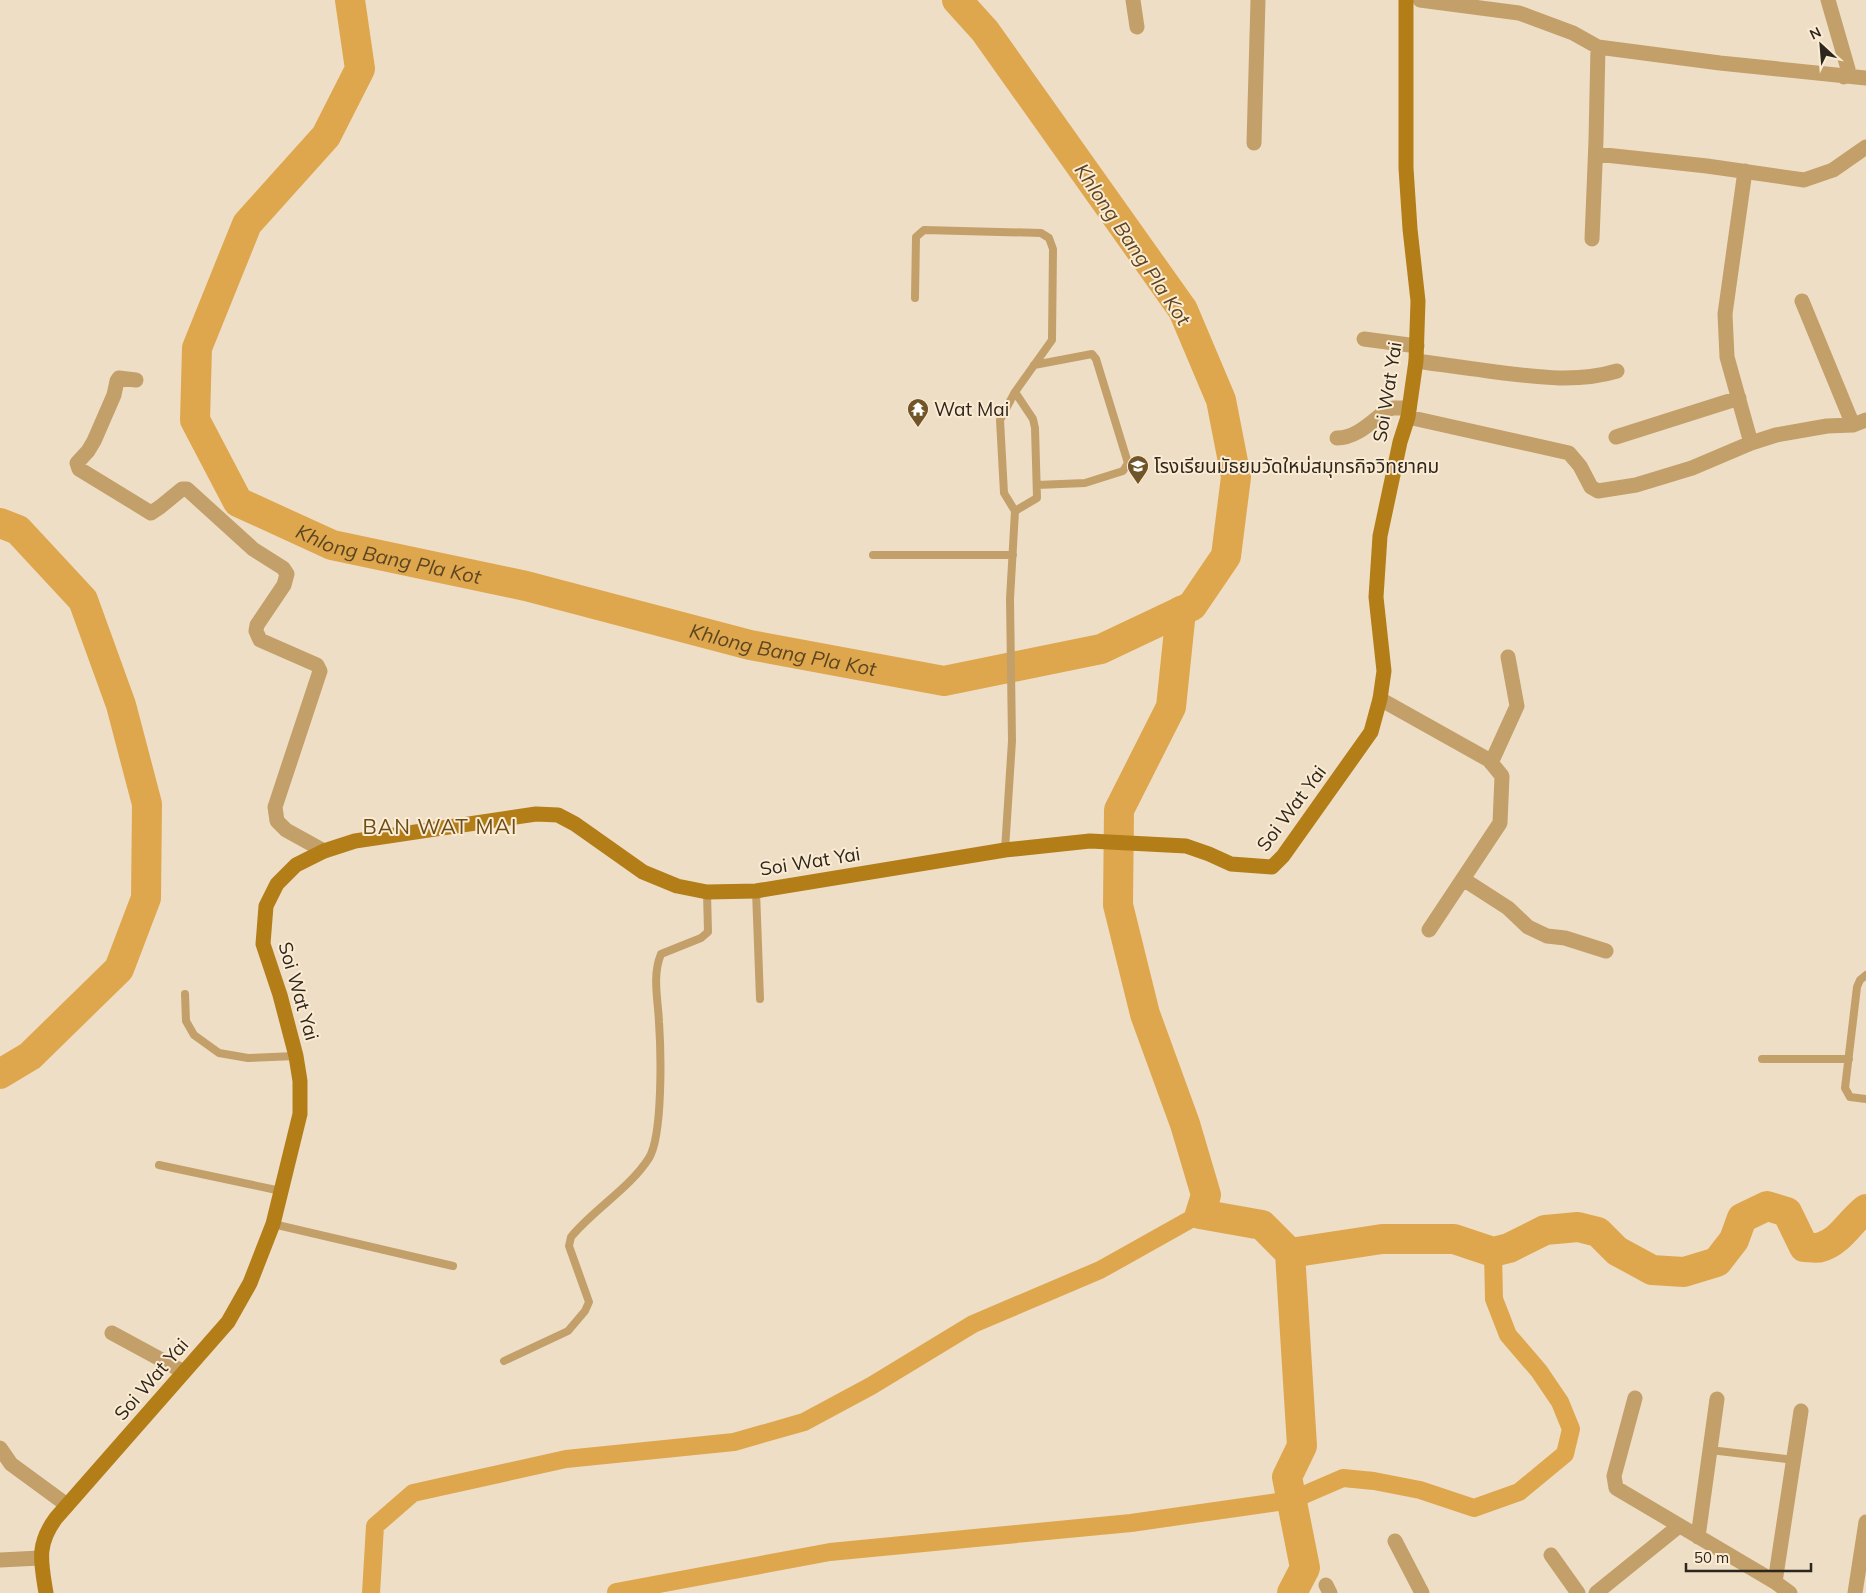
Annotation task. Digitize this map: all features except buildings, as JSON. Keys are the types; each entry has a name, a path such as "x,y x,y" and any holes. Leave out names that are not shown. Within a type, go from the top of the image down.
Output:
{"street":[{"path":"1133,0 1137,27"},
{"path":"1254,143 1258,0"},
{"name":"Soi Wat Yai","path":"46,1593 40,1558 46,1532 228,1322 250,1283 273,1224 300,1114 300,1081 296,1056 280,995 263,944 266,906 277,884 296,865 324,850 355,841 536,814 558,815 575,824 643,872 677,886 707,892 756,891 1005,850 1090,841 1186,846 1231,864 1272,868 1283,856 1371,732 1380,699 1384,672 1376,597 1380,536 1400,442 1409,412 1416,354 1418,301 1406,168 1406,0"},
{"path":"1420,0 1519,13 1573,32 1598,47 1844,77 1866,78"},
{"path":"1828,0 1848,69 1844,77"},
{"path":"1592,239 1598,47"},
{"path":"1596,154 1745,171 1804,180 1832,170 1866,147"},
{"path":"1745,171 1725,314 1727,357 1752,443"},
{"path":"1337,438 1357,433 1393,408 1569,453 1580,466 1591,486 1598,491 1636,485 1683,471 1776,435 1827,426 1860,423 1802,301"},
{"path":"1364,339 1416,354 1533,377 1568,379 1617,372"},
{"path":"136,380 123,377 116,381 114,395 102,424 88,451 77,464 79,469 151,513 182,489 187,489 253,549 283,568 286,574 284,585 257,625 256,632 260,640 317,665 320,671 274,807 277,821 286,830 324,850"},
{"path":"1616,437 1739,398"},
{"path":"1491,763 1517,706 1508,657"},
{"path":"1380,699 1489,760 1502,776 1500,824 1429,930"},
{"path":"1463,879 1508,908 1528,927 1547,936 1565,938 1606,951"},
{"path":"112,1333 184,1372"},
{"path":"1635,1398 1614,1476 1614,1485 1619,1491 1784,1590 1794,1460 1801,1411"},
{"path":"1698,1537 1717,1399"},
{"path":"0,1448 11,1464 67,1506"},
{"path":"1854,1593 1863,1560 1866,1522"},
{"path":"1596,1593 1679,1526"},
{"path":"1395,1541 1422,1593"},
{"path":"1551,1556 1578,1593"},
{"path":"0,1560 40,1558"}],"lane":[{"path":"915,298 916,237 924,230 1041,233 1050,238 1053,249 1052,340 1015,392 1000,420 1004,493 1015,511 1010,599 1012,741 1005,850"},
{"path":"1034,365 1092,354 1096,360 1128,463 1123,471 1085,483 1037,485"},
{"path":"1015,392 1033,419 1037,485 1037,498 1015,511"},
{"path":"873,555 1013,555"},
{"path":"756,891 760,999"},
{"path":"504,1362 568,1331 586,1311 589,1302 569,1246 571,1237 578,1228 637,1173 649,1158 653,1149 659,1110 657,963 661,954 701,938 708,932 707,892"},
{"path":"1866,975 1860,980 1858,987 1845,1088 1850,1097 1866,1098"},
{"path":"185,994 186,1021 194,1035 219,1053 248,1058 296,1056"},
{"path":"1762,1059 1849,1059"},
{"path":"159,1165 281,1191"},
{"path":"273,1224 453,1266"},
{"path":"1710,1450 1794,1460"}],"waterway":[{"name":"Khlong Bang Pla Kot","path":"350,0 360,69 326,136 247,224 197,348 195,420 238,502 332,545 526,586 750,645 944,681 1101,649 1192,606 1226,556 1236,477 1221,400 1183,310 985,31 957,0"},
{"name":"Khlong Bang Pla Kot","path":"0,523 18,530 83,600 121,705 147,804 146,898 119,969 30,1056 0,1074"},
{"path":"1181,611 1171,707 1119,810 1118,905 1145,1014 1185,1124 1206,1195 1200,1214 1262,1225 1290,1253 1302,1446 1287,1477 1305,1568 1292,1593"},
{"path":"1290,1253 1382,1239 1454,1239 1493,1252 1509,1248 1545,1230 1578,1227 1598,1232 1617,1251 1652,1270 1684,1272 1717,1262 1734,1240 1742,1218 1767,1206 1787,1212 1804,1247 1815,1248 1834,1240 1866,1209"},
{"path":"371,1593 375,1526 413,1493 566,1459 734,1442 804,1422 871,1386 973,1324 1100,1270 1200,1214"},
{"path":"616,1592 830,1552 1131,1523 1292,1500 1343,1478 1374,1481 1420,1490 1474,1508 1519,1492 1565,1454 1571,1429 1560,1402 1539,1371 1508,1335 1494,1299 1493,1252"}],"place":[{"name":"Wat Mai","path":"918,428"},
{"name":"โรงเรียนมัธยมวัดใหม่สมุทรกิจวิทยาคม","path":"1138,485"}],"district":[{"name":"BAN WAT MAI","path":"440,826"}]}
